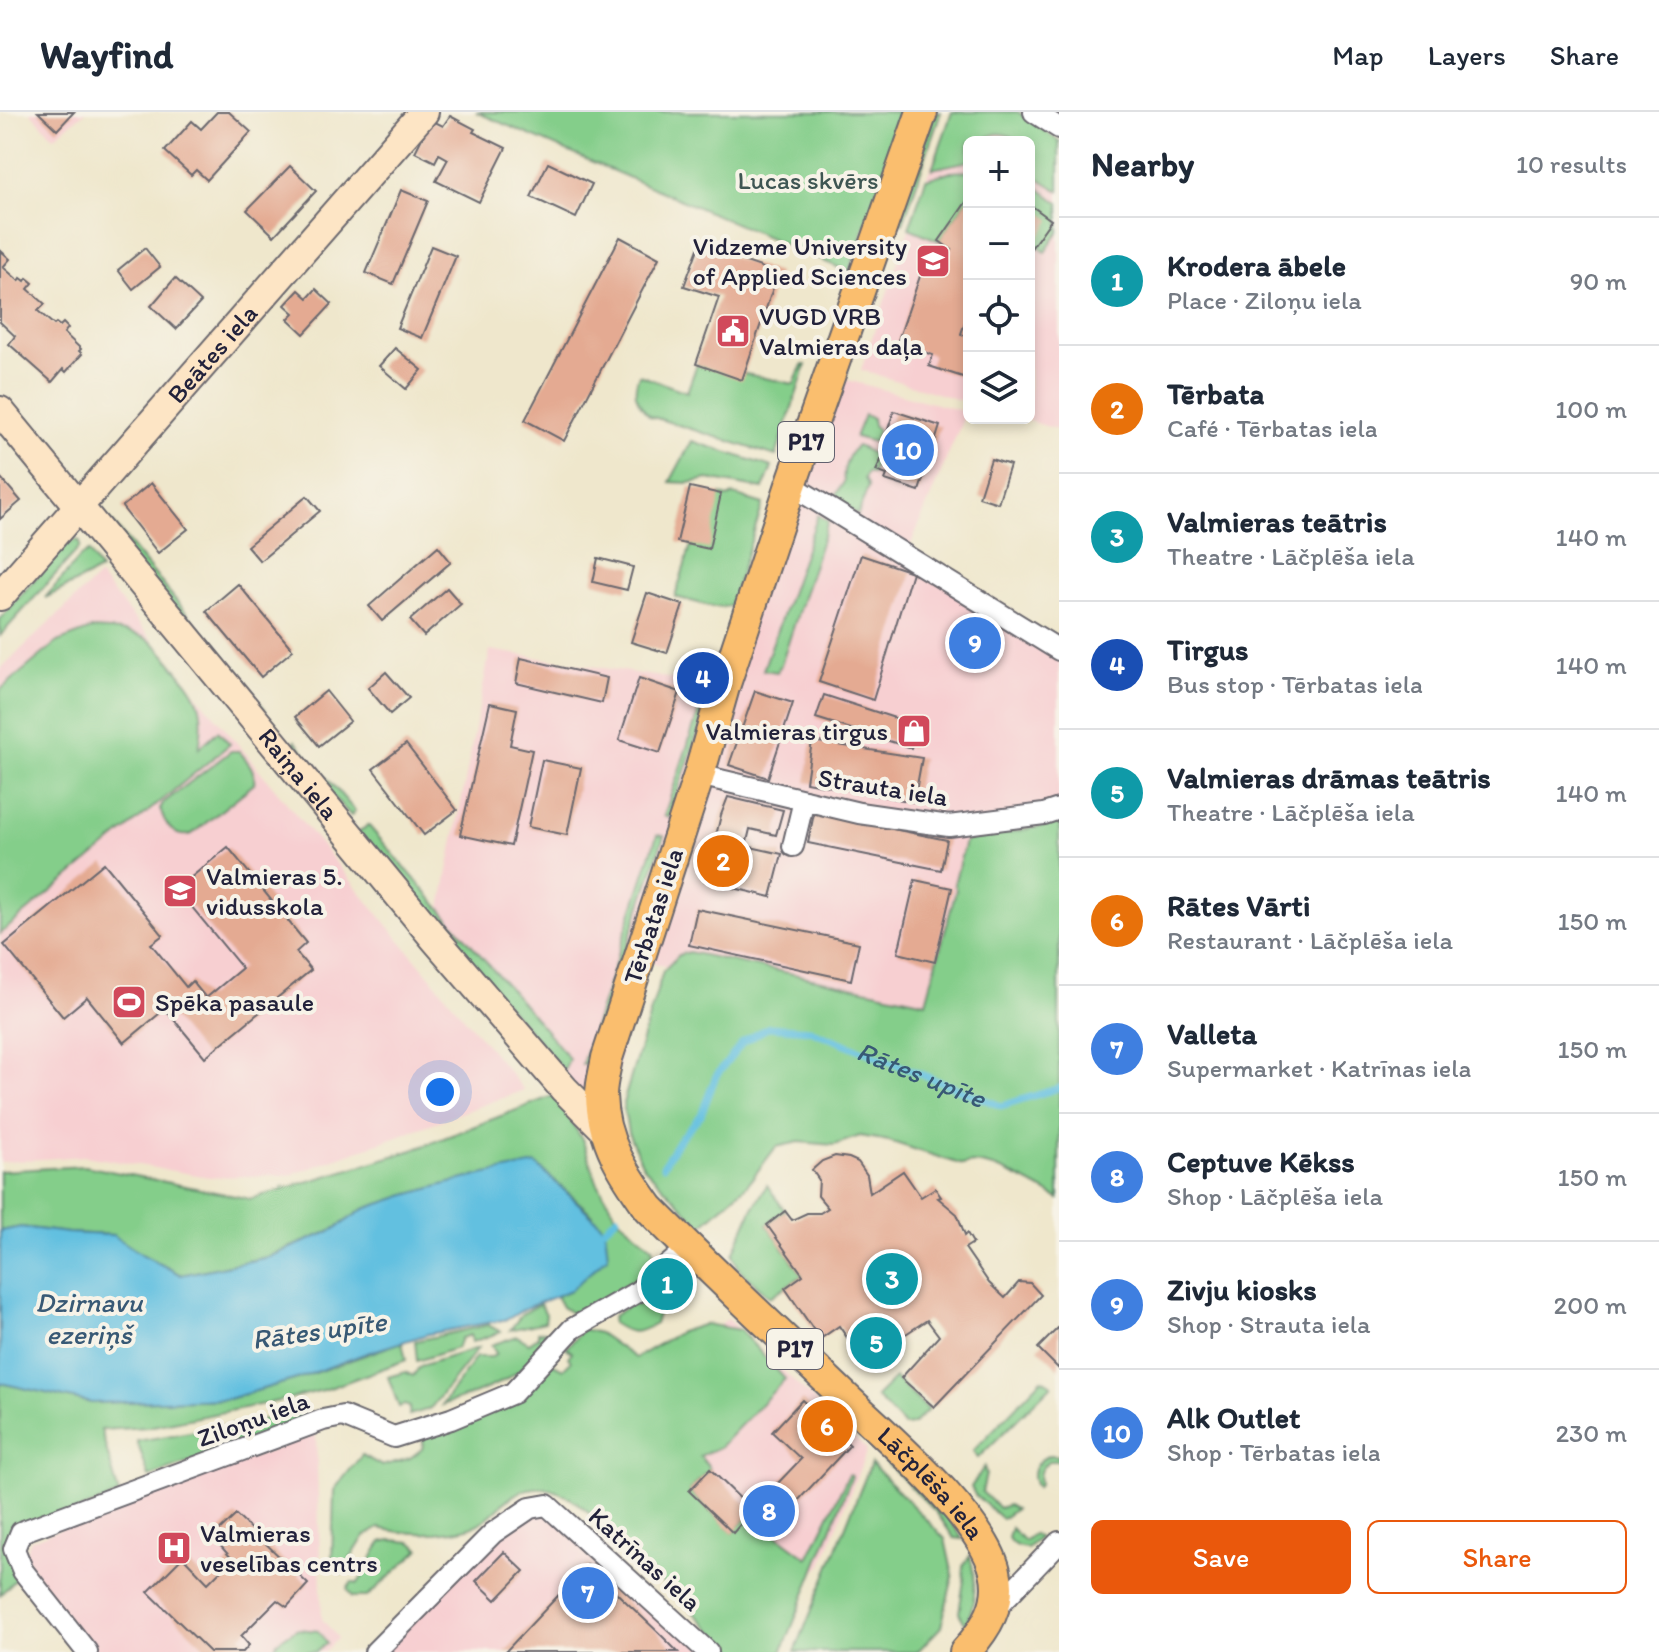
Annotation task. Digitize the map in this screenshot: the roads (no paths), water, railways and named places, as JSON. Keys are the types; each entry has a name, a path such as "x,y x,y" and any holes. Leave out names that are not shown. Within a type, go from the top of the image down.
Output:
{"main road":[{"name":"Tērbatas iela","path":"606,1131 601,1094 607,1058 791,485 922,112"},
{"name":"Lāčplēša iela","path":"606,1131 620,1168 649,1208 957,1507 980,1540 995,1571 996,1608"},
{"path":"965,1652 996,1608"}],"street":[{"name":"Beātes iela","path":"0,596 424,112"},
{"path":"1034,112 1059,128"},
{"name":"Raiņa iela","path":"0,411 435,939 564,1089 606,1131"},
{"path":"791,485 1059,650"},
{"name":"Strauta iela","path":"699,775 859,813 949,826 1044,814 1059,809"},
{"path":"793,846 804,800"},
{"name":"Ziloņu iela","path":"87,1652 23,1571 14,1549 21,1532 323,1420 343,1416 394,1437 451,1419 513,1393 572,1329 637,1292 688,1248"},
{"name":"Katrīnas iela","path":"375,1652 493,1533 530,1508 547,1505 708,1652"},
{"path":"996,1608 1059,1542"}],"water":[{"name":"Dzirnavu ezeriņš","path":"536,1164 605,1228 608,1256 571,1290 526,1308 508,1319 428,1334 228,1399 92,1403 0,1383 0,1231 21,1227 113,1235 181,1275 269,1257 333,1230 364,1209 406,1195"}],"waterway":[{"name":"Rātes upīte","path":"663,1166 678,1141 701,1115 716,1076 743,1042 769,1027 810,1030 1001,1106 1059,1088"},
{"name":"Rātes upīte","path":"605,1228 617,1217"}],"place":[{"name":"Vidzeme University of Applied Sciences","path":"933,261"},
{"name":"VUGD VRB Valmieras daļa","path":"733,331"},
{"name":"Alk Outlet","path":"908,450"},
{"name":"Zivju kiosks","path":"975,643"},
{"name":"Tirgus","path":"703,678"},
{"name":"Valmieras tirgus","path":"914,731"},
{"name":"Tērbata","path":"723,861"},
{"name":"Valmieras 5. vidusskola","path":"180,891"},
{"name":"Spēka pasaule","path":"129,1002"},
{"name":"Valmieras teātris","path":"892,1279"},
{"name":"Krodera ābele","path":"667,1284"},
{"name":"Valmieras drāmas teātris","path":"876,1343"},
{"name":"Rātes Vārti","path":"827,1426"},
{"name":"Ceptuve Kēkss","path":"769,1511"},
{"name":"Valmieras veselības centrs","path":"174,1548"},
{"name":"Valleta","path":"588,1593"}],"park label":[{"name":"Lucas skvērs","path":"808,180"}]}
